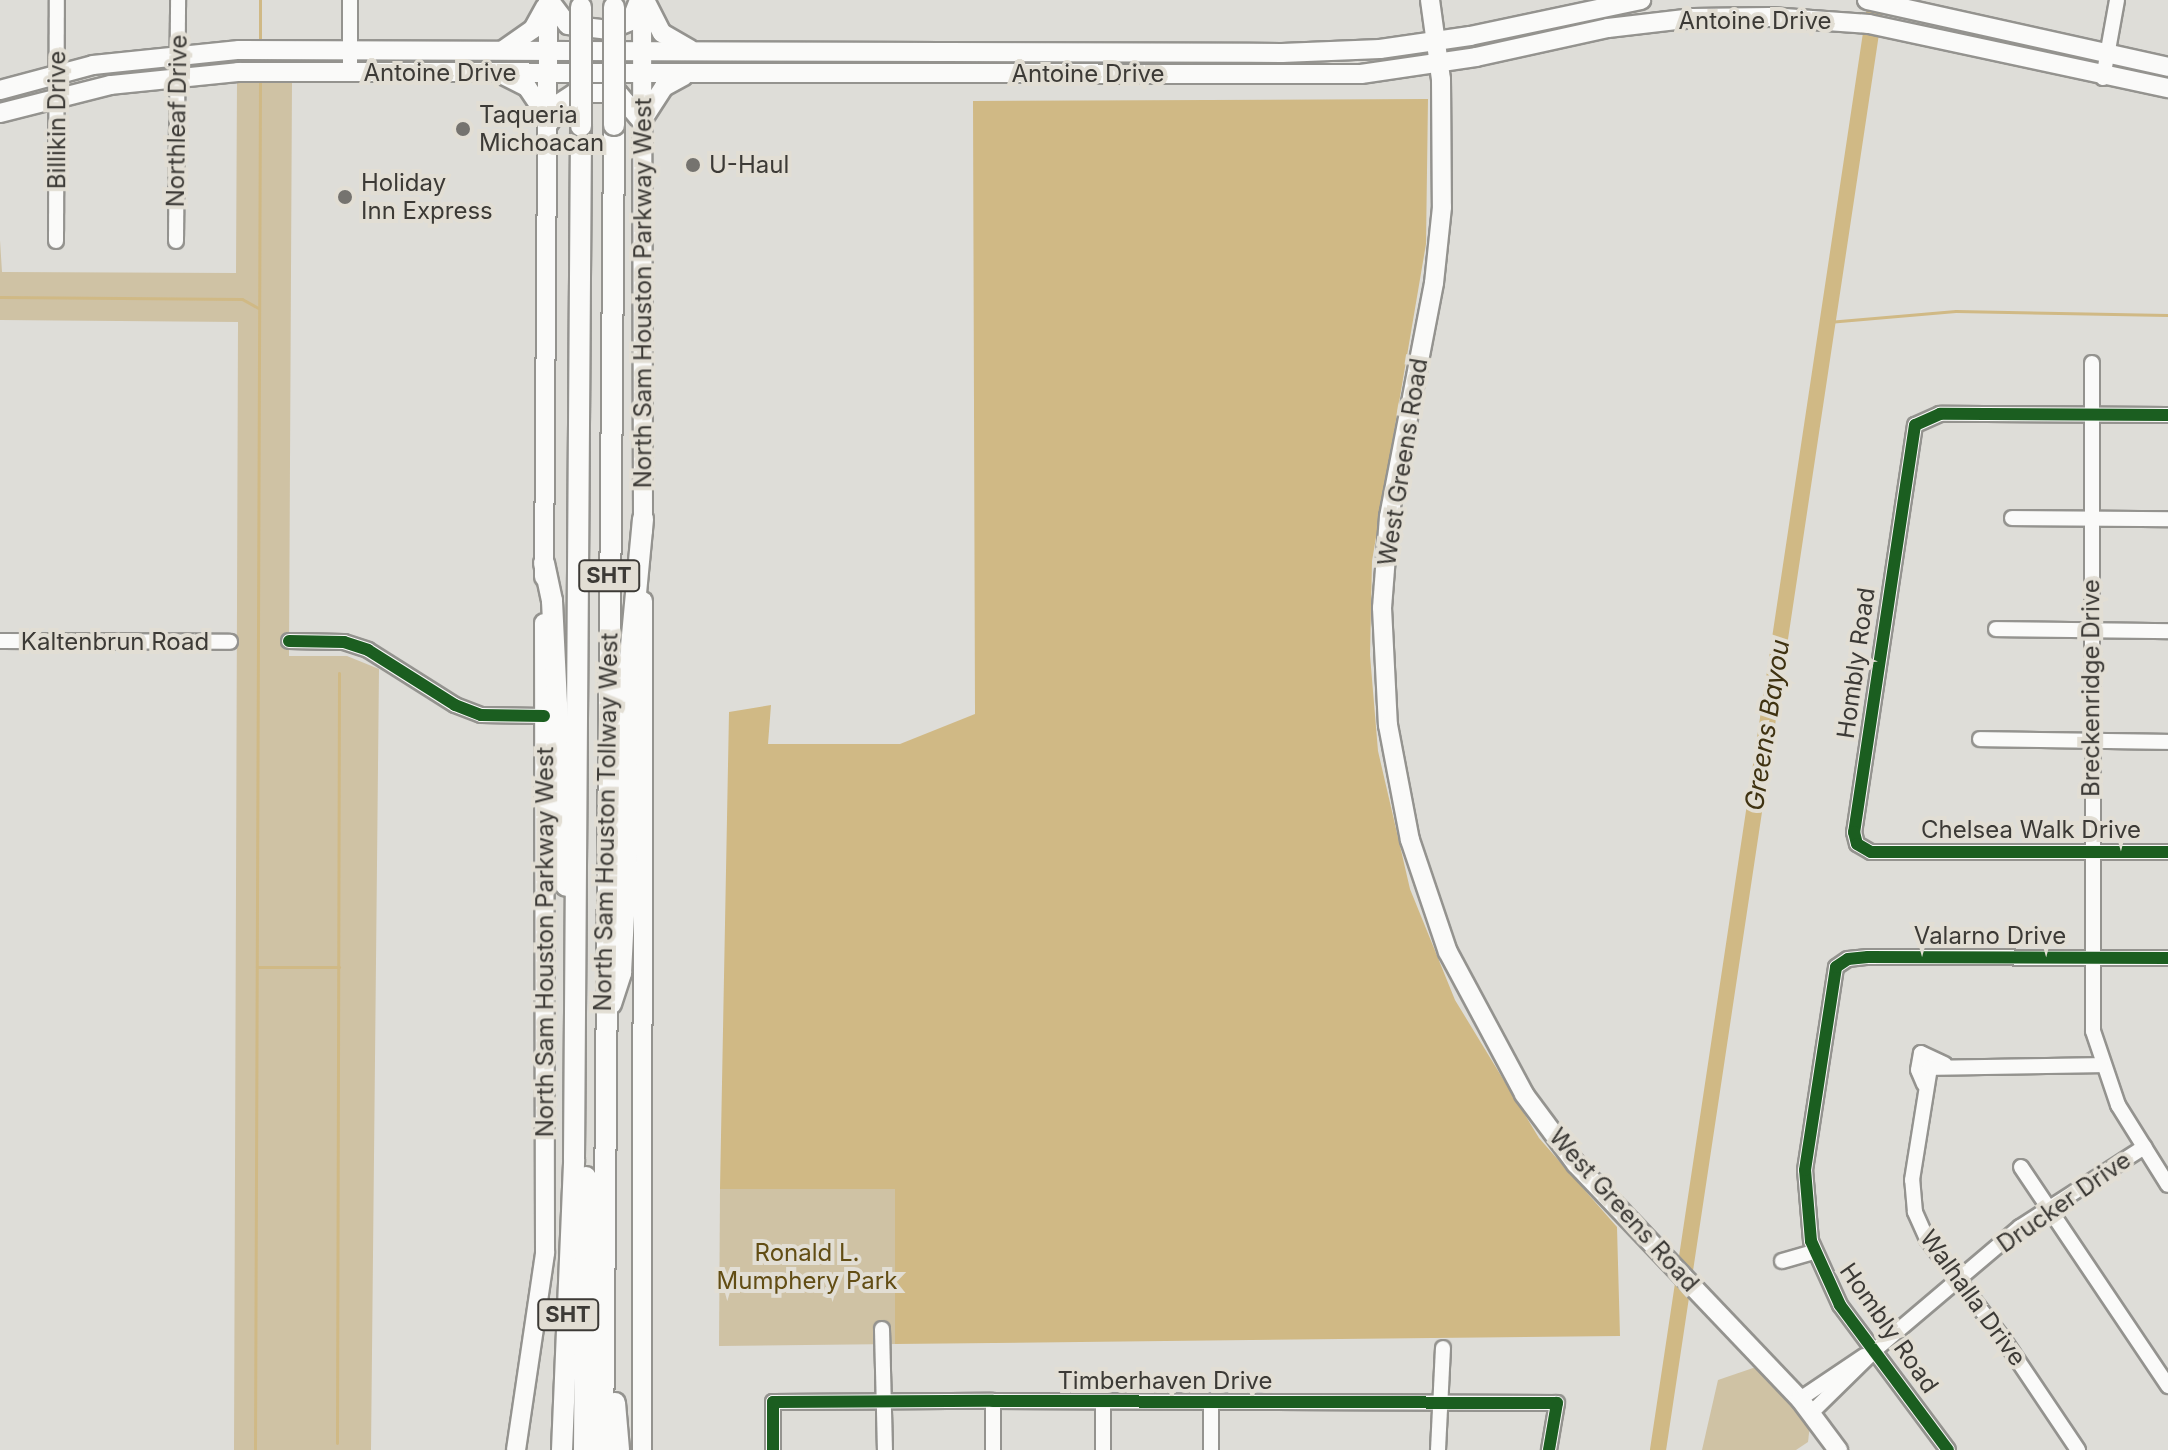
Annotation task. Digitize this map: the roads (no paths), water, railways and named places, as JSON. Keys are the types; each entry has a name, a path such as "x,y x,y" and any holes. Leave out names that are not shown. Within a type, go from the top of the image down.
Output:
{"highway":[{"name":"North Sam Houston Tollway West","path":"603,1450 614,3"},
{"name":"North Sam Houston Tollway West","path":"562,1450 576,959 581,505 581,4"},
{"name":"North Sam Houston Tollway West","path":"581,505 588,732 584,1450"},
{"path":"604,1027 621,973 627,859 626,699 643,519"},
{"path":"544,563 552,601 561,849 576,959"},
{"name":"North Sam Houston Tollway West","path":"604,1356 613,1389 619,1450"}],"main road":[{"path":"502,50 533,29 548,0 568,25 609,30 631,21 642,0"},
{"name":"North Sam Houston Parkway West","path":"516,1450 545,1253 544,563 548,0"},
{"path":"642,0 662,33 696,51"},
{"name":"North Sam Houston Parkway West","path":"642,0 642,1450"},
{"name":"West Greens Road","path":"1430,0 1439,64 1443,172 1439,245 1384,562 1384,678 1399,795 1430,908 1500,1056 1576,1164 1806,1406 1838,1450"},
{"name":"Antoine Drive","path":"0,90 57,74 178,54 239,50 1282,53 1437,42 1641,0"},
{"path":"1867,0 1959,19 2106,57 2168,67"},
{"path":"1603,7 1608,28"},
{"name":"Antoine Drive","path":"0,113 56,96 238,72 1361,74 1439,64 1608,28 1771,8 1907,31 2103,78 2168,88"},
{"path":"1952,44 1959,19"},
{"path":"814,52 814,74"},
{"path":"971,52 971,74"},
{"path":"1125,53 1125,74"},
{"path":"1282,53 1282,74"},
{"path":"499,73 527,87 547,122 558,104 575,93 618,93 642,122 664,87 689,74"}],"street":[{"name":"Billikin Drive","path":"56,241 57,0"},
{"name":"Northleaf Drive","path":"176,241 178,0"},
{"path":"350,0 350,73"},
{"path":"2103,78 2117,0"},
{"name":"Breckenridge Drive","path":"2092,363 2089,958 2093,1031 2101,1065 2144,1147 2168,1185"},
{"name":"Hombly Road","path":"1894,852 1871,852 1857,844 1854,832 1915,425 1940,414 2092,415"},
{"path":"2092,415 2168,415"},
{"path":"2012,518 2168,519"},
{"path":"1996,629 2168,631"},
{"name":"Kaltenbrun Road","path":"0,641 230,642"},
{"path":"289,641 344,642 368,650 455,705 481,715 544,716"},
{"path":"1980,739 2168,742"},
{"name":"Chelsea Walk Drive","path":"1894,852 2168,852"},
{"name":"Valarno Drive","path":"1830,988 1836,967 1848,959 2168,958"},
{"name":"Hombly Road","path":"1830,988 1804,1181 1814,1252 1832,1293 1948,1450"},
{"name":"Walhalla Drive","path":"2078,1450 1927,1239 1912,1198 1924,1084 1930,1068 1945,1064 2101,1065"},
{"name":"Drucker Drive","path":"1806,1406 2049,1207 2144,1147"},
{"path":"2021,1167 2168,1386"},
{"path":"1782,1261 1814,1252"},
{"path":"882,1329 885,1450"},
{"path":"1438,1450 1443,1403 1443,1348"},
{"path":"993,1401 993,1450"},
{"name":"Timberhaven Drive","path":"773,1450 773,1402 993,1401 1103,1405 1557,1403 1549,1450"},
{"path":"1103,1405 1103,1450"},
{"path":"1211,1405 1211,1450"}],"waterway":[{"path":"260,0 260,44"},
{"name":"Greens Bayou","path":"1658,1450 1876,0"},
{"path":"255,1449 260,80"},
{"path":"0,297 242,299 258,308"},
{"path":"1828,322 1956,311 2168,315"},
{"path":"337,1443 339,673"},
{"path":"257,967 339,967"}],"place":[{"name":"Taqueria Michoacan","path":"463,129"},
{"name":"U-Haul","path":"693,165"},
{"name":"Holiday Inn Express","path":"345,197"}],"park label":[{"name":"Ronald L. Mumphery Park","path":"807,1267"}]}
